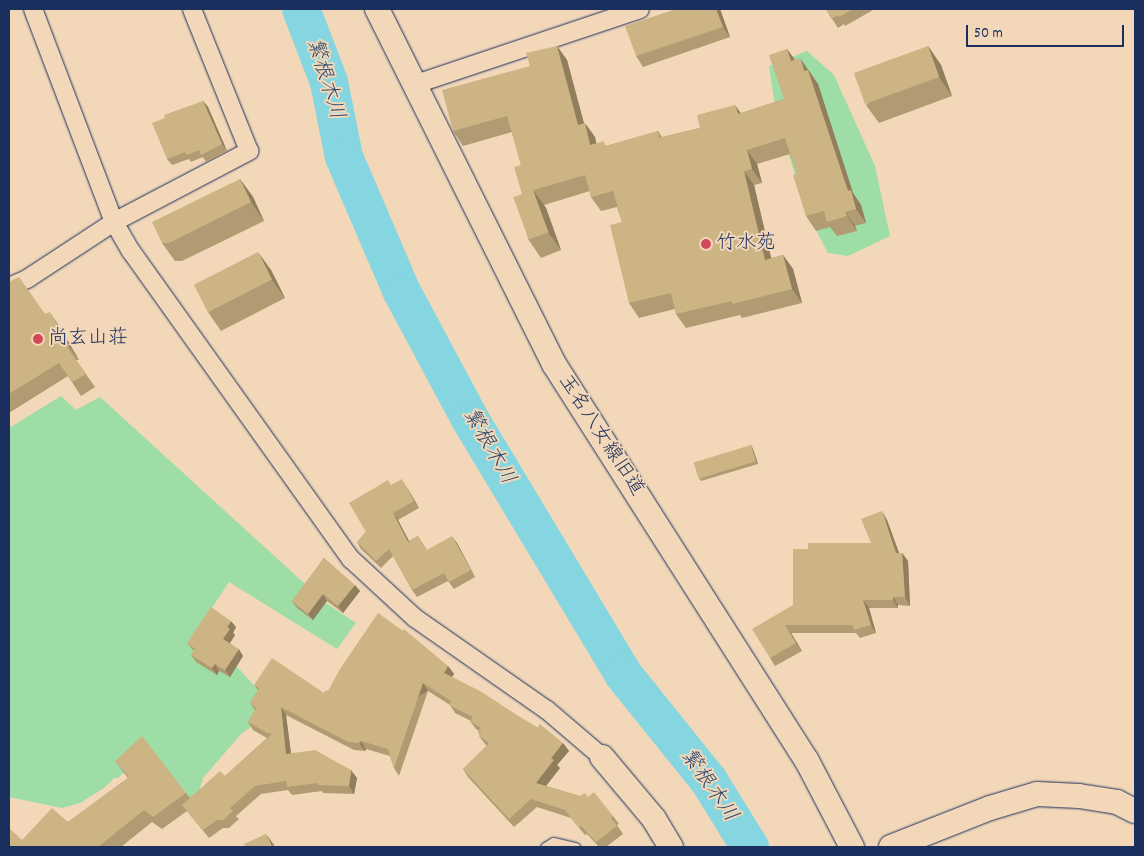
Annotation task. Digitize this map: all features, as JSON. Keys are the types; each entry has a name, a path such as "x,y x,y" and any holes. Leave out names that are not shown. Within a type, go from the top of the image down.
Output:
{"street":[{"path":"33,9 114,222 150,282 351,559 415,618 547,710 602,757 654,819 670,847"},
{"path":"9,287 26,279 114,222 249,152 192,9"},
{"name":"玉名八女線旧道","path":"377,9 554,364 807,761 852,847"},
{"path":"416,84 632,10"},
{"path":"892,847 990,808 1036,794 1079,796 1108,800 1135,810"}],"lane":[{"path":"545,847 553,842 575,847"}],"green space":[{"path":"807,51 834,75 875,166 890,236 848,256 828,253 808,215 777,118 769,66"},
{"path":"61,396 76,410 100,397 326,603 356,623 337,649 229,582 197,630 239,669 261,693 252,726 242,733 203,778 195,805 150,749 118,778 114,778 104,788 80,803 62,808 9,797 9,428"}],"building":[{"path":"676,9 716,9 723,27 636,56 625,26"},
{"path":"826,9 853,9 831,19"},
{"path":"557,46 578,125 585,123 590,145 604,141 605,146 658,131 659,138 700,128 697,115 735,105 738,114 784,99 769,55 787,49 791,61 800,58 804,71 808,70 848,191 851,190 856,209 845,212 847,216 827,222 824,211 806,216 793,175 797,174 785,138 747,150 752,169 744,171 765,260 783,255 792,289 732,304 732,301 676,314 671,293 629,303 610,225 622,222 613,191 591,197 585,175 522,194 514,167 521,165 507,116 453,131 442,90 530,66 526,53"},
{"path":"928,46 939,77 865,104 854,73"},
{"path":"203,101 222,144 201,155 199,150 187,155 185,152 167,159 152,123 165,118 164,115"},
{"path":"240,179 251,202 169,243 162,243 152,222"},
{"path":"533,190 548,232 529,239 513,197"},
{"path":"258,252 272,280 208,312 194,285"},
{"name":"尚玄山荘","path":"19,277 45,314 50,312 69,346 67,347 86,374 72,382 59,363 9,394 9,282"},
{"path":"751,445 756,461 699,479 694,463"},
{"path":"402,479 414,501 393,513 408,542 418,536 427,550 452,536 471,570 449,582 444,573 412,590 389,549 376,561 357,542 366,532 349,503 388,480 391,485"},
{"path":"882,511 896,553 902,553 905,597 893,597 893,600 863,600 871,625 854,630 852,625 785,625 796,643 770,658 752,629 793,605 793,549 808,549 808,543 871,543 861,519"},
{"path":"324,558 355,585 338,606 323,594 308,614 292,601"},
{"path":"211,607 231,621 227,627 230,629 223,639 239,649 225,670 215,664 212,668 191,655 195,649 187,643"},
{"path":"378,613 403,631 404,629 448,666 444,673 480,691 537,728 540,724 563,743 551,758 554,760 536,783 580,796 585,793 588,797 594,792 613,816 611,818 617,826 596,842 581,826 579,828 565,810 531,799 509,819 463,769 489,743 479,736 481,734 478,732 481,728 470,721 473,717 449,705 451,701 423,683 394,768 388,749 361,741 359,743 348,742 281,707 286,754 315,750 351,770 349,786 318,785 317,783 287,787 286,781 255,786 230,808 233,811 223,820 217,820 203,830 182,805 220,771 225,776 272,734 248,722 256,708 250,703 259,688 254,685 272,658 324,693 326,690 328,691 340,669"},
{"path":"142,736 186,793 153,817 144,810 98,847 9,847 9,828 22,840 52,808 68,822 129,777 115,761"},
{"path":"266,834 271,846 273,845 274,847 245,847 244,844"}],"waterway":[{"name":"繁根木川","path":"301,9 329,82 344,157 402,292 470,419 623,674 709,781 750,847"}],"place":[{"name":"竹水苑","path":"706,244"},
{"name":"尚玄山荘","path":"38,339"}]}
